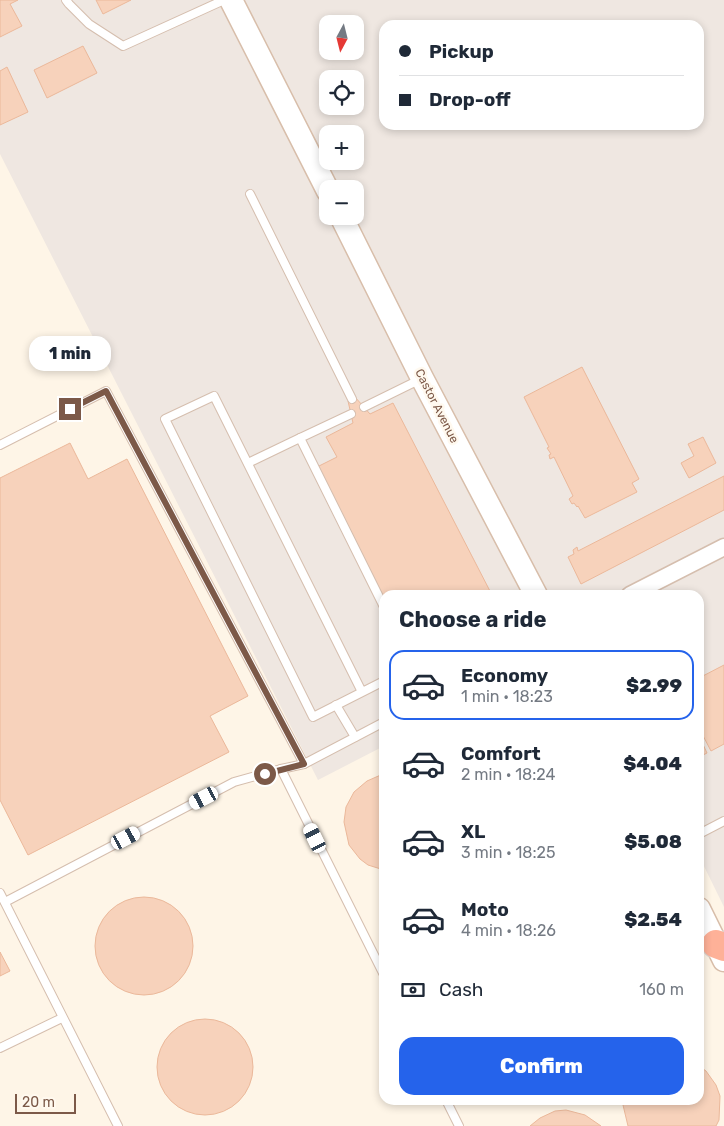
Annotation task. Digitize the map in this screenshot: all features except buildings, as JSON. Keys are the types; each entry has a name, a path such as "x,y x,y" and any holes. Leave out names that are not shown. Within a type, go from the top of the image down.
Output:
{"street":[{"path":"231,0 322,180"},
{"name":"Castor Avenue","path":"345,225 422,378 533,590"},
{"path":"640,590 724,547"},
{"path":"704,918 722,950"}],"lane":[{"path":"66,0 89,24 123,46 224,0"},
{"path":"250,194 352,399"},
{"path":"364,407 422,378"},
{"path":"0,445 106,391 304,764"},
{"path":"362,692 214,396 165,419 313,716 379,684"},
{"path":"248,463 351,414"},
{"path":"300,438 379,597"},
{"path":"336,705 355,737"},
{"path":"5,902 234,782 304,764 379,725"},
{"path":"281,769 379,966"},
{"path":"704,831 724,821"},
{"path":"0,893 118,1126"},
{"path":"0,1048 62,1018"},
{"path":"448,1105 459,1126"}],"shaded area":[{"path":"0,0 724,0 724,907 704,866 704,590 379,590 379,749 318,780 0,154"}],"route":[{"path":"70,409 106,391 304,764 265,774"}]}
